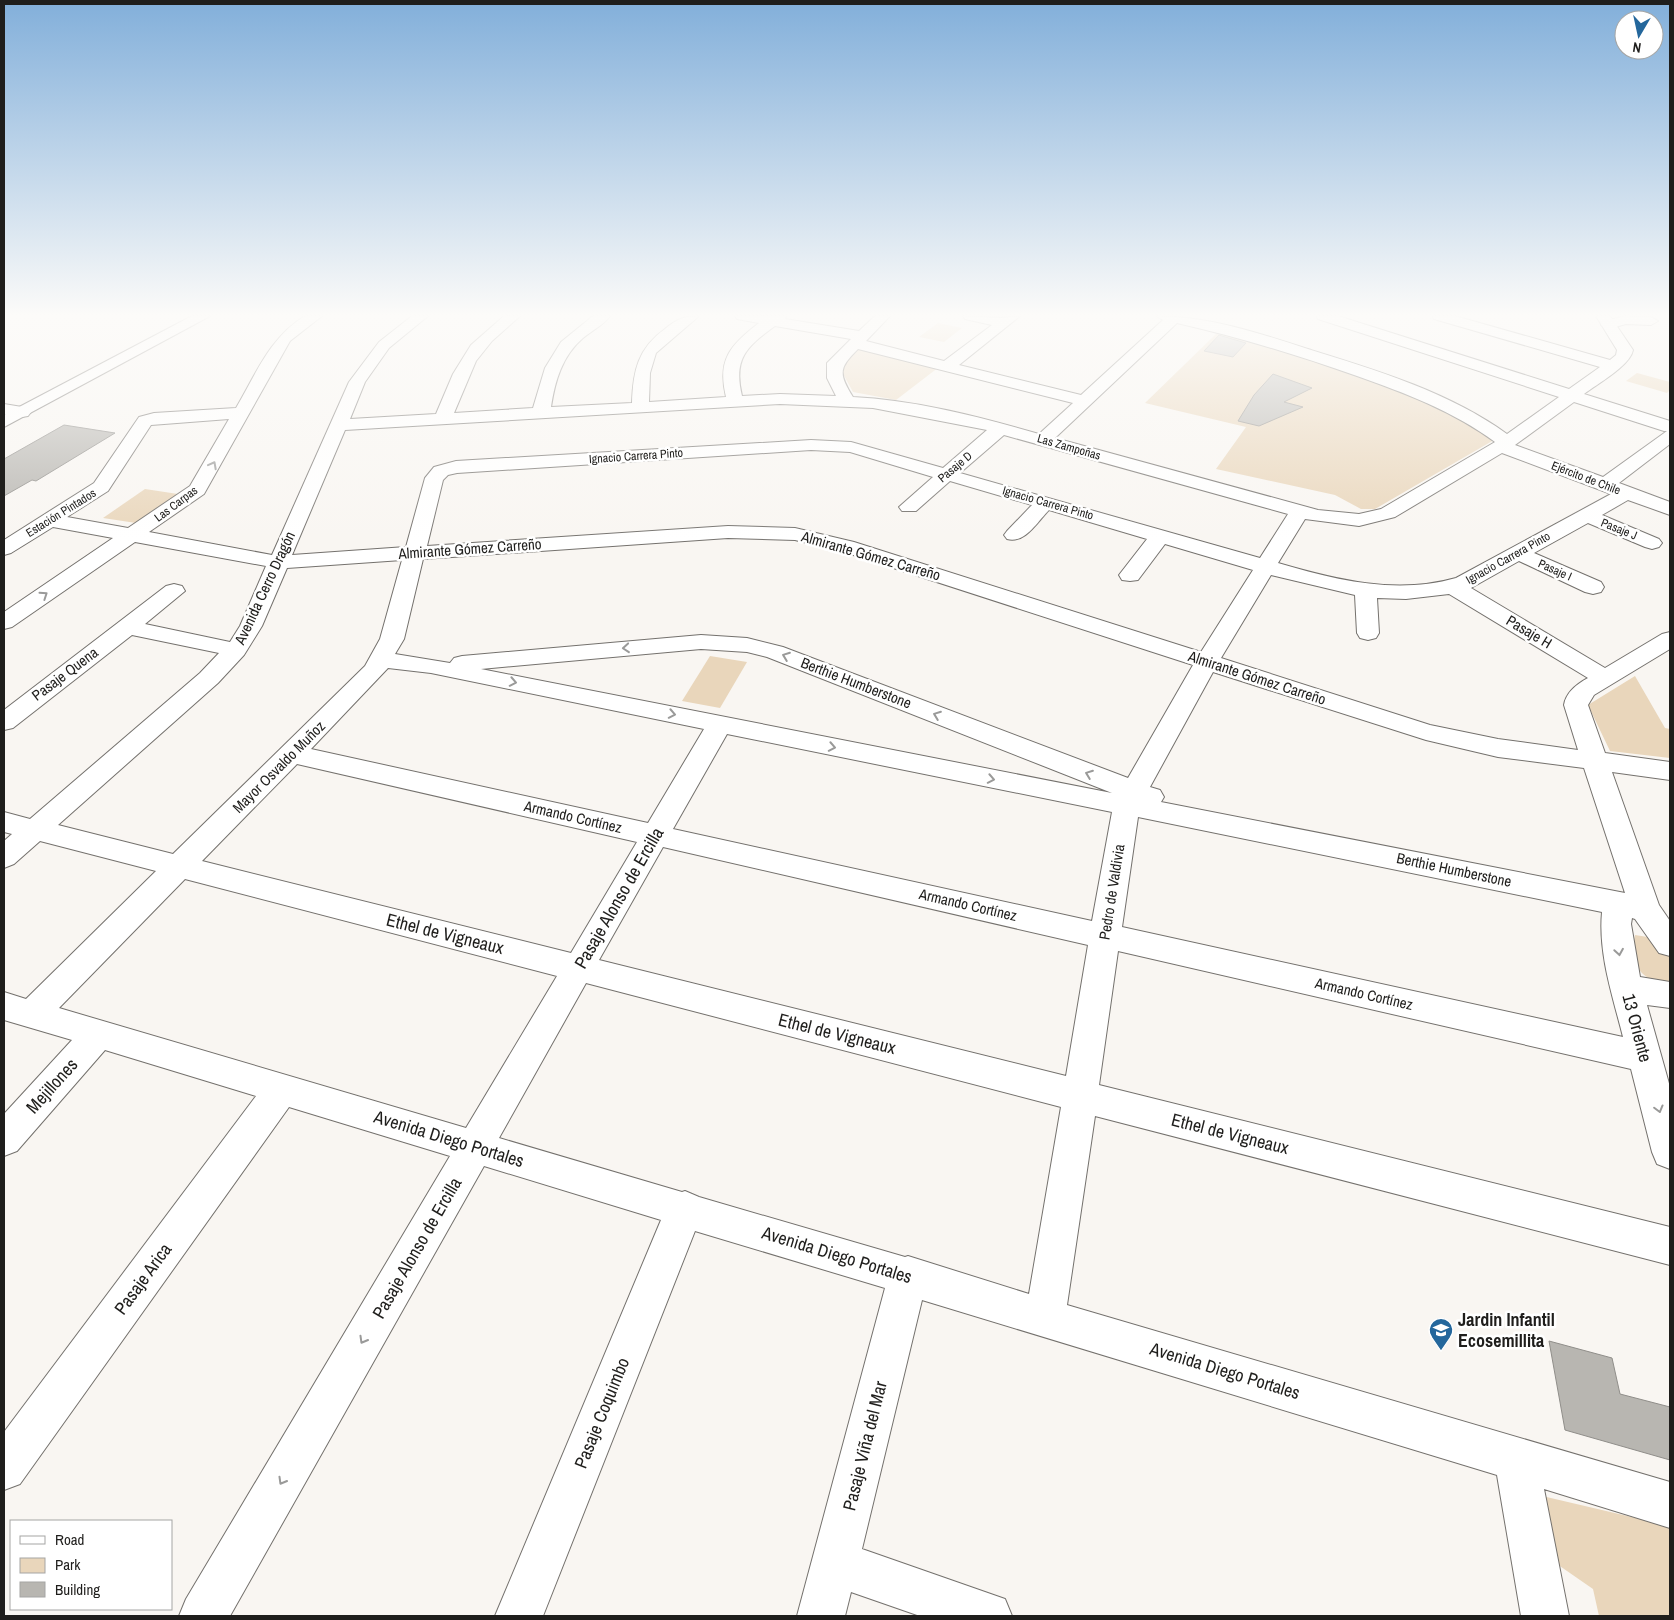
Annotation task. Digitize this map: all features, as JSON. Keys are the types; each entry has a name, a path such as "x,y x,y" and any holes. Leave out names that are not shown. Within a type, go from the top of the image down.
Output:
{"main road":[{"path":"4,413 43,392"},
{"path":"4,413 22,412 60,392"},
{"name":"Las Carpas","path":"4,622 197,490 253,392"},
{"name":"Avenida Cerro Dragón","path":"4,857 209,678 236,650 251,626 353,392"},
{"path":"443,419 452,392"},
{"path":"541,413 545,392"},
{"path":"640,392 640,407"},
{"path":"733,392 735,401"},
{"path":"842,392 847,401"},
{"path":"1044,392 1084,402"},
{"path":"1043,440 1094,392"},
{"name":"Ejército de Chile","path":"1415,392 1463,412 1504,444 1670,509"},
{"path":"1560,392 1670,427"},
{"name":"Las Zampoñas","path":"338,425 735,401 802,399 847,401 926,411 1001,428 1300,512 1338,520 1359,520 1380,517 1504,444 1576,392"},
{"name":"Estación Pintados","path":"4,549 101,487 145,421 154,418 240,413"},
{"name":"Pasaje D","path":"909,507 1001,428"},
{"path":"1605,485 1670,436"},
{"name":"Ignacio Carrera Pinto","path":"442,471 456,467 825,445 862,449 1329,584 1366,590 1412,592 1452,586 1518,553 1627,493"},
{"name":"Mayor Osvaldo Muñoz","path":"18,1010 179,867 367,679 382,660 392,639 434,478 442,471"},
{"path":"1014,535 1046,502"},
{"name":"Pedro de Valdivia","path":"1045,1317 1122,823 1131,799 1207,661 1300,512"},
{"name":"Pasaje J","path":"1586,516 1652,543"},
{"name":"Almirante Gómez Carreño","path":"50,520 278,562 728,532 762,531 795,534 847,546 1435,734 1498,748 1670,771"},
{"path":"1130,575 1160,536"},
{"name":"Pasaje I","path":"1518,553 1593,587"},
{"name":"Pasaje H","path":"1452,586 1605,678"},
{"path":"1366,590 1368,633"},
{"name":"Pasaje Quena","path":"4,722 174,591"},
{"path":"127,627 236,650"},
{"name":"13 Oriente","path":"1670,639 1580,694 1576,706 1597,762 1631,906 1618,946 1627,989 1670,1152"},
{"name":"Berthie Humberstone","path":"431,666 701,642 746,644 775,652 1131,799"},
{"name":"Berthie Humberstone","path":"382,660 431,666 720,724 1131,799 1262,831 1631,906"},
{"name":"Pasaje Alonso de Ercilla","path":"203,1616 720,724"},
{"name":"Armando Cortínez","path":"292,754 1645,1057"},
{"name":"Ethel de Vigneaux","path":"4,822 1670,1246"},
{"path":"1631,906 1670,944"},
{"path":"1627,989 1670,995"},
{"name":"Avenida Diego Portales","path":"18,1010 1670,1505"},
{"name":"Mejillones","path":"4,1139 99,1034"},
{"name":"Pasaje Arica","path":"4,1468 282,1089"},
{"name":"Pasaje Coquimbo","path":"520,1616 685,1209"},
{"name":"Pasaje Viña del Mar","path":"821,1616 908,1276"},
{"path":"1516,1459 1545,1616"},
{"path":"835,1563 988,1616"}],"green space":[{"path":"853,392 907,392 896,400"},
{"path":"1157,392 1402,392 1430,403 1494,440 1375,509 1361,509 1335,495 1216,469 1246,427 1145,403"},
{"path":"145,489 178,494 136,523 103,518"},
{"path":"710,656 747,662 720,708 682,701"},
{"path":"1635,676 1665,728 1670,729 1670,758 1610,751 1588,705"},
{"path":"1635,935 1654,938 1670,957 1670,983 1651,979 1639,970 1631,959"},
{"path":"1538,1495 1670,1526 1670,1616 1599,1616 1593,1589 1554,1562"}],"building":[{"path":"1257,392 1305,392 1284,402 1303,407 1259,426 1238,421"},
{"path":"64,425 115,433 36,481 32,480 4,496 4,459"},
{"path":"1549,1341 1612,1358 1620,1394 1670,1407 1670,1460 1565,1430"}],"place":[{"name":"Jardin Infantil Ecosemillita","path":"1441,1351"}]}
